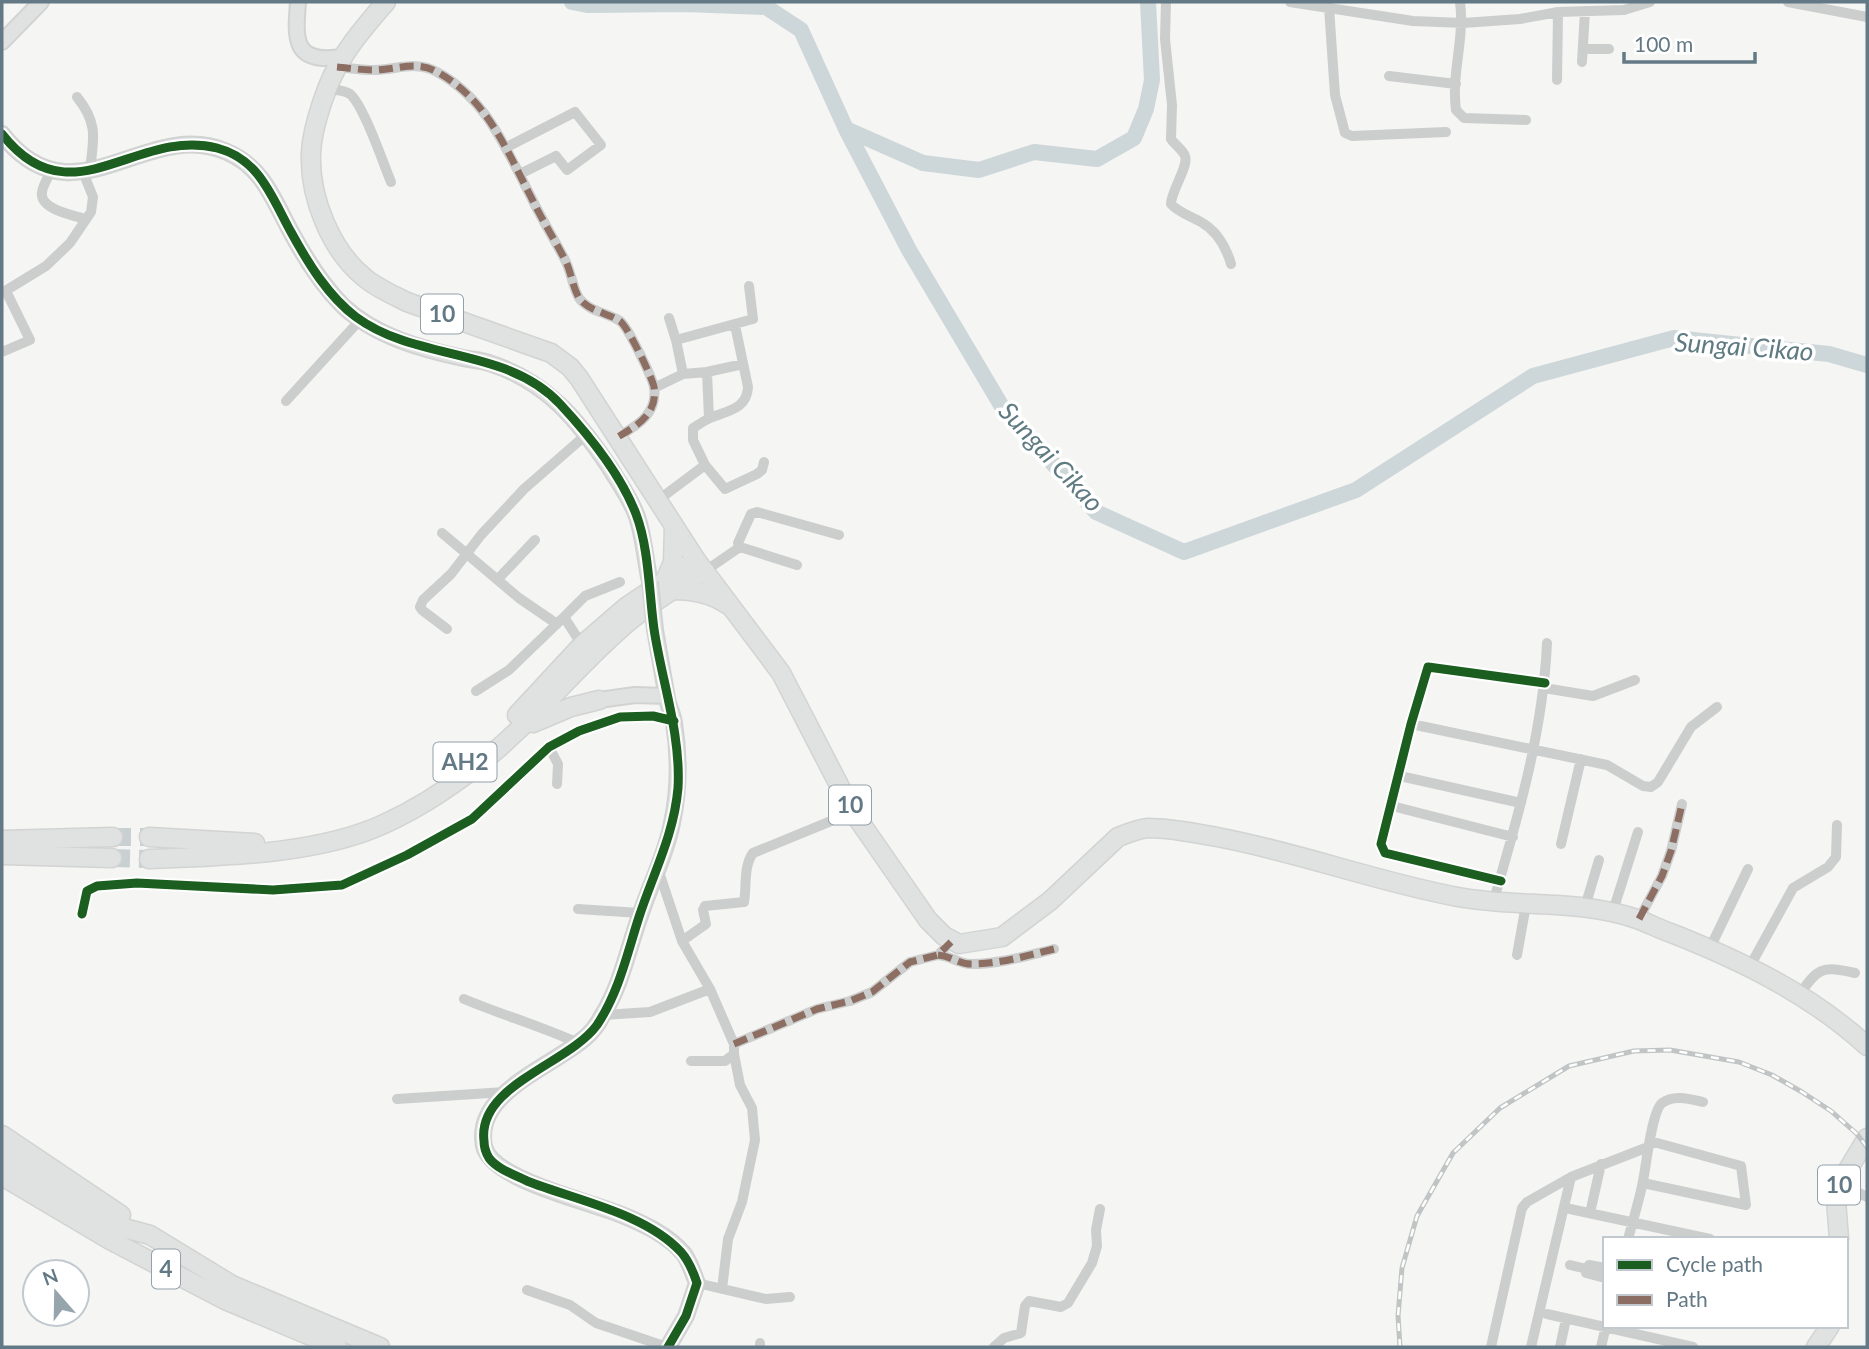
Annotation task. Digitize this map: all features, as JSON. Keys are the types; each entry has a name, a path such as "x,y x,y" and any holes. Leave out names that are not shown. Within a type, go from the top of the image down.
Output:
{"highway":[{"name":"10","path":"386,2 333,70 313,136 310,154 312,178 324,219 337,246 366,279 407,302 561,359 584,385 616,439 700,566 790,688 853,812 928,920 951,942"},
{"name":"10","path":"367,23 402,2"},
{"path":"674,527 673,562 662,584 694,590 720,599 731,607"},
{"name":"AH2","path":"149,837 247,844 292,841 329,834 381,818 433,787 465,763 586,652 626,607 662,584 700,566"},
{"path":"586,652 578,682 584,692 599,700"},
{"path":"513,735 586,652"},
{"path":"149,859 229,856 267,851 325,842 384,824 440,793 513,735 544,717 599,700"},
{"path":"951,942 970,944 1002,937 1033,916 1118,837 1148,828 1177,831 1248,842 1457,897 1493,903 1585,907 1613,911 1639,919 1710,948 1800,994 1831,1015 1867,1046"},
{"path":"2,840 113,837"},
{"path":"6,856 112,858"},
{"path":"2,1135 150,1235"},
{"name":"10","path":"1839,1237 1836,1200 1840,1183 1867,1138"},
{"name":"4","path":"2,1157 117,1226 150,1235 232,1285 380,1347"},
{"name":"4","path":"2,1176 110,1240 225,1300 337,1347"},
{"path":"1816,1347 1825,1328"}],"street":[{"path":"2,42 41,2"},
{"path":"298,2 298,44 306,53 333,70 345,92 352,96 391,182"},
{"path":"1166,2 1165,39 1172,105 1171,138 1185,155 1186,162 1173,191 1171,204 1205,224 1217,235 1231,264"},
{"path":"1290,2 1329,7 1347,6 1413,21 1463,23 1527,18 1558,12 1624,10 1650,2"},
{"path":"1460,2 1463,23 1457,60 1456,110 1464,118 1526,120"},
{"path":"1788,2 1867,18"},
{"path":"1329,7 1335,94 1345,133 1352,136 1446,132"},
{"path":"1582,62 1585,11"},
{"path":"1558,12 1558,80"},
{"path":"1583,49 1609,49"},
{"path":"333,70 375,70 409,65 436,71 476,102 492,121 564,258 580,299 590,307 622,322 651,376 654,402 650,413 640,424 616,439"},
{"path":"1389,76 1456,84"},
{"path":"2,352 30,340 4,292 46,266 70,243 91,212 93,197 86,171 94,131 87,109 77,97"},
{"path":"507,147 575,112 601,145 567,170 556,156 520,174"},
{"path":"2,135 26,158 42,168 73,173 181,145 212,147 237,156 257,172 267,185 317,275 341,303 360,320 391,336 423,347 489,362 521,377 555,399 587,434 636,513 662,584 654,630 666,696 674,721 678,786 673,822 624,968 603,1014 594,1029 578,1043 505,1092 485,1122 484,1147 489,1158 499,1167 519,1177 646,1226 684,1254 697,1283 686,1316 668,1347 596,1323 570,1305 527,1290"},
{"path":"52,170 42,190 44,201 52,208 85,219"},
{"path":"676,340 753,319 749,286"},
{"path":"668,318 683,374"},
{"path":"286,401 360,320"},
{"path":"735,325 748,387 745,401 736,409 709,418 693,428 692,433 705,465 724,489 757,474 762,470 764,462"},
{"path":"654,388 683,374 743,365"},
{"path":"707,372 709,418"},
{"path":"447,629 422,610 421,603 451,574 481,535 524,489 587,434"},
{"path":"657,501 705,465"},
{"path":"740,547 738,542 751,514 757,512 839,535"},
{"path":"442,533 519,598 561,621 586,652"},
{"path":"498,579 535,540"},
{"path":"700,566 740,547 797,565"},
{"path":"476,691 509,670 585,596 620,582"},
{"path":"1493,903 1513,837 1534,749 1545,685 1546,643"},
{"path":"1501,881 1383,851 1381,845 1428,667 1545,685 1582,695 1597,695 1635,680"},
{"path":"599,700 635,695 666,696"},
{"path":"1411,724 1607,765 1643,786 1651,787 1658,782 1690,727 1717,707"},
{"path":"82,914 87,891 97,886 137,883 229,890 273,890 342,885 396,860 472,819 549,747 579,731 617,718 653,716 674,721"},
{"path":"549,747 558,764 557,784"},
{"path":"1560,844 1581,759"},
{"path":"1400,776 1521,803"},
{"path":"1639,919 1662,876 1682,804"},
{"path":"1392,806 1513,837"},
{"path":"682,941 706,924 703,911 705,906 744,902 747,869 753,853 853,812"},
{"path":"1749,968 1793,888 1828,867 1836,857 1837,825"},
{"path":"1613,911 1638,832"},
{"path":"1585,907 1600,859"},
{"path":"658,868 682,941 709,989 734,1049 740,1085 752,1108 755,1140 742,1202 728,1239 722,1289"},
{"path":"1710,948 1748,869"},
{"path":"1517,955 1526,905"},
{"path":"578,909 640,914"},
{"path":"939,956 951,942"},
{"path":"691,1061 725,1061 734,1049 817,1009 872,992 910,962 950,956 969,964 1012,960 1054,949"},
{"path":"1800,994 1811,977 1822,970 1855,973"},
{"path":"603,1014 650,1012 709,989"},
{"path":"464,999 578,1043"},
{"path":"397,1098 505,1092"},
{"path":"1629,1237 1643,1183 1657,1109 1663,1102 1681,1098 1703,1102"},
{"path":"1492,1347 1522,1208 1532,1198 1571,1177 1649,1144 1740,1165 1746,1205 1643,1183"},
{"path":"1590,1213 1601,1164"},
{"path":"1531,1347 1571,1177"},
{"path":"1840,1183 1867,1197"},
{"path":"994,1347 1004,1338 1021,1333 1025,1306 1029,1301 1061,1307 1068,1303 1092,1263 1097,1246 1096,1230 1100,1209"},
{"path":"1570,1209 1701,1237"},
{"path":"1570,1265 1603,1277"},
{"path":"1587,1269 1603,1268"},
{"path":"697,1283 766,1300 790,1297"},
{"path":"1547,1314 1603,1326"},
{"path":"1560,1347 1566,1320"},
{"path":"1601,1347 1606,1328"},
{"path":"1609,1328 1650,1343 1692,1347"}],"waterway":[{"name":"Sungai Cikao","path":"572,2 587,5 766,7 801,30 846,129 909,250 1001,405 1096,512 1184,552 1356,490 1533,376 1674,338 1829,354 1867,365"},
{"path":"846,129 923,163 979,170 1034,152 1097,159 1134,138 1146,109 1152,80 1148,2"}],"tunnel":[{"path":"113,837 149,837"},
{"path":"112,858 149,859"}],"railway":[{"path":"1400,1347 1398,1316 1402,1268 1417,1216 1453,1153 1500,1108 1569,1066 1634,1051 1670,1050 1739,1062 1772,1075 1831,1111 1857,1134 1867,1147"}],"marked path":[{"path":"337,67 374,70 414,66 429,68 454,83 482,111 503,143 564,258 579,298 588,306 624,325 649,373 654,387 653,405 638,424 616,438"},
{"path":"1639,919 1662,876 1682,804"},
{"path":"734,1044 817,1009 850,1001 872,992 910,962 938,955 951,942"},
{"path":"938,955 967,964 981,964 1054,949"}],"cycle path":[{"path":"2,134 28,159 53,170 79,172 159,149 187,145 217,148 232,153 254,170 263,181 312,267 346,309 380,331 406,342 488,363 539,386 582,428 630,499 646,556 657,649 677,748 676,805 668,838 622,972 605,1012 584,1039 509,1090 495,1105 486,1122 484,1143 489,1158 506,1171 629,1217 666,1239 681,1252 697,1283 686,1316 668,1347"},
{"path":"1501,881 1385,853 1381,844 1428,667 1545,683"},
{"path":"82,914 87,891 97,886 137,883 273,890 342,885 407,855 472,819 549,747 579,731 620,717 653,716 674,721"}]}
